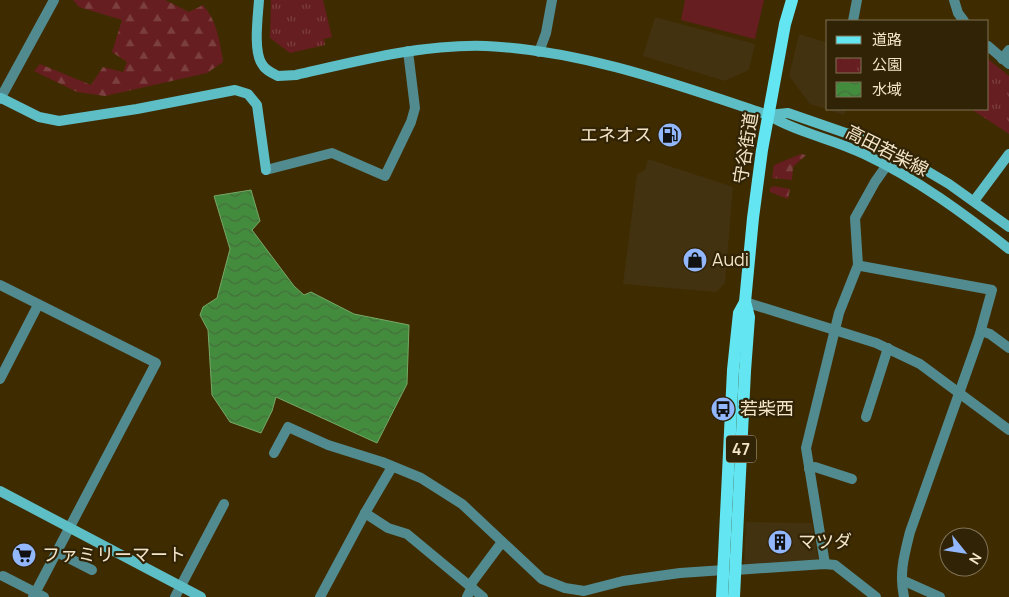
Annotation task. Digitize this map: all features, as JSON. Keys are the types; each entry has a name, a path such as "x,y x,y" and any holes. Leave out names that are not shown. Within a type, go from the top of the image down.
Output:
{"main road":[{"name":"守谷街道","path":"722,597 730,570 749,317 745,302 753,218 768,115 785,24 792,0"},
{"name":"守谷街道","path":"730,570 734,597"}],"street":[{"path":"54,0 0,99 40,117 59,122 235,90 248,94 257,105 266,170 332,153 385,176 415,108 408,51"},
{"path":"259,0 259,56 262,64 278,76 296,75 408,51 486,46 596,61 768,115"},
{"path":"539,52 546,33 552,0"},
{"path":"853,20 857,0"},
{"path":"954,0 958,13 963,20"},
{"path":"989,47 1007,58"},
{"name":"高田若柴線","path":"768,115 788,112 895,152 974,201 1009,227"},
{"name":"高田若柴線","path":"768,115 785,125 862,153 887,165 934,193 1009,249"},
{"path":"974,201 1009,154"},
{"path":"825,564 806,448 839,313 858,265 855,218 887,165"},
{"path":"861,266 992,290 981,331 910,532 902,563 904,597"},
{"path":"0,285 156,363 69,527 38,596 3,576"},
{"path":"745,302 888,348 920,364 1009,430"},
{"path":"0,379 38,305"},
{"path":"981,331 990,334 1009,348"},
{"path":"866,417 888,348"},
{"path":"274,453 288,426 328,445 420,478 462,504 542,580 565,588 584,591 623,581 680,573 825,564 835,565 876,597"},
{"path":"320,597 392,467"},
{"path":"809,469 815,467 852,480"},
{"path":"0,492 201,597"},
{"path":"175,597 224,504"},
{"path":"365,513 388,528 407,534 483,597"},
{"path":"467,597 471,586 502,542"},
{"path":"57,552 92,570"},
{"path":"902,580 940,597"}],"shaded area":[{"path":"655,17 755,44 749,70 725,81 643,56"},
{"path":"799,34 826,42 826,109 810,104 789,76"},
{"path":"829,110 846,110 844,115"},
{"path":"648,159 733,187 725,283 716,292 623,284 637,174 645,170"},
{"path":"746,522 812,523 818,560 744,566"}],"green space":[{"path":"73,0 165,0 189,12 203,5 215,25 223,62 207,73 105,96 77,92 34,71 40,64 91,85 103,67 123,72 127,62 112,52 122,20 79,7"},
{"path":"271,0 323,0 332,37 324,39 325,45 290,53 270,38"},
{"path":"685,0 764,0 755,39 681,20"},
{"path":"989,60 1009,76 1009,134 973,110 989,110"},
{"path":"801,154 806,155 793,167 792,180 772,178 774,165"},
{"path":"774,186 790,189 788,199 770,192 770,188"}],"water":[{"path":"251,190 260,221 252,230 294,286 304,295 311,292 354,314 409,325 407,384 377,443 276,397 272,411 261,433 230,422 212,395 208,330 200,315 203,307 217,298 230,249 214,196"}],"place":[{"name":"エネオス","path":"670,135"},
{"name":"Audi","path":"695,260"},
{"name":"若柴西","path":"723,409"},
{"name":"マツダ","path":"780,542"},
{"name":"ファミリーマート","path":"24,555"}]}
